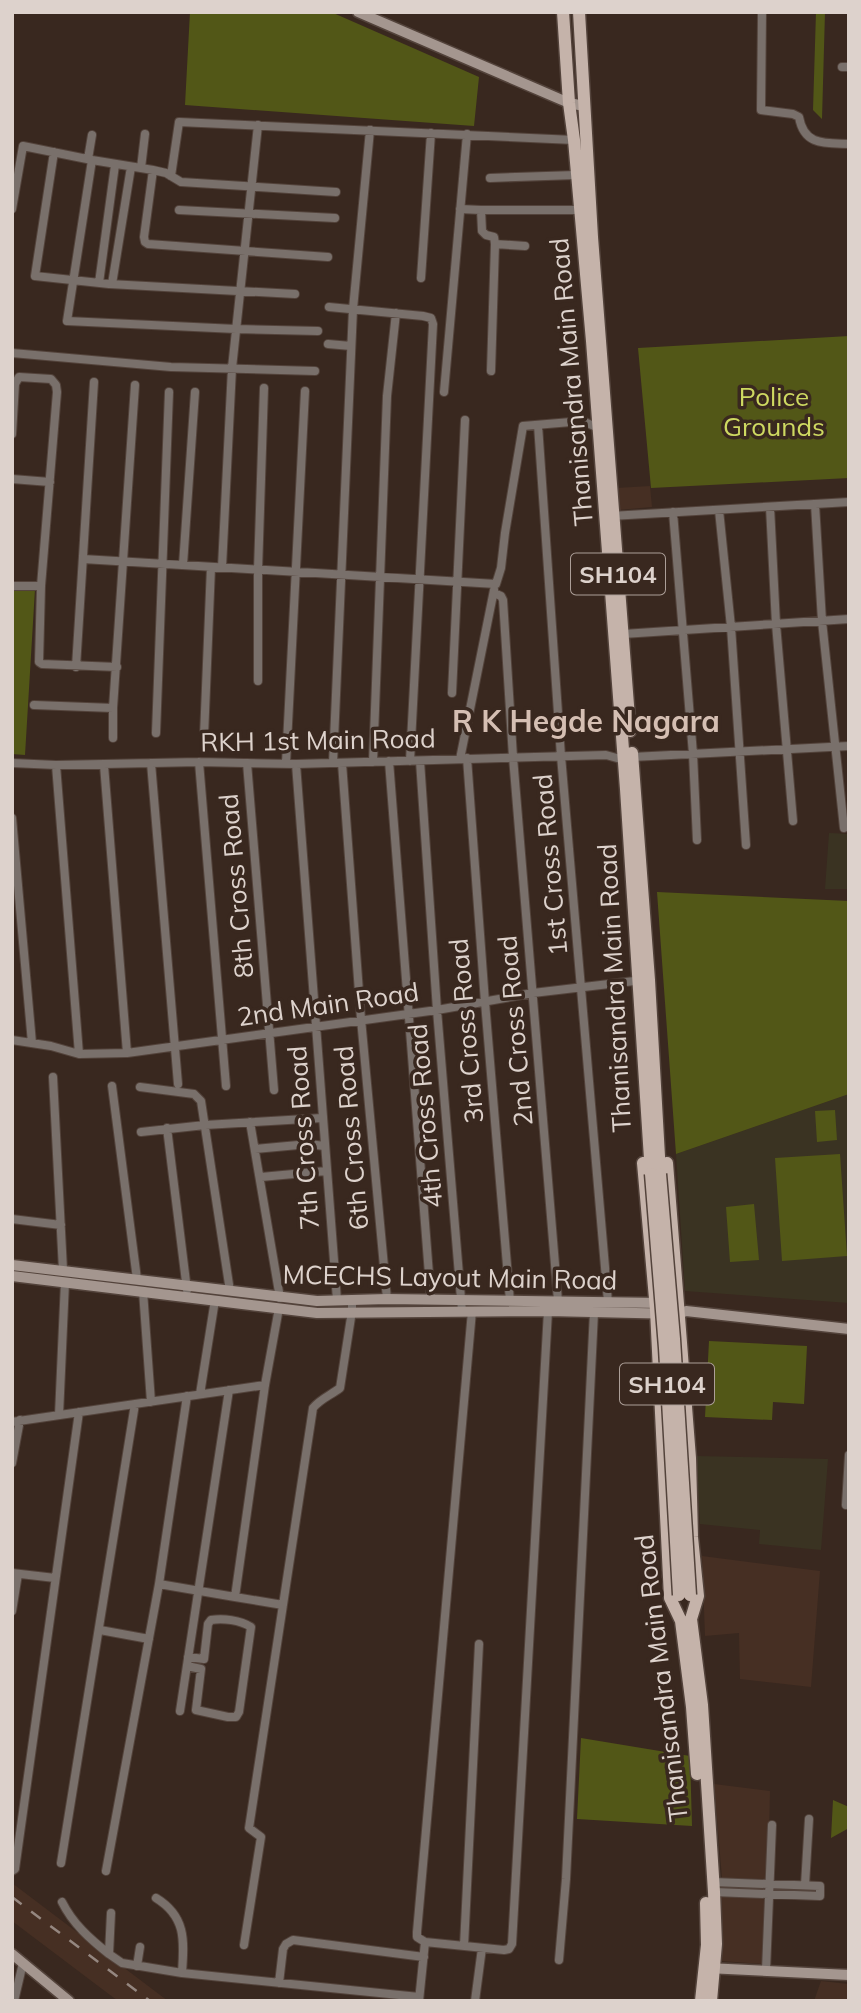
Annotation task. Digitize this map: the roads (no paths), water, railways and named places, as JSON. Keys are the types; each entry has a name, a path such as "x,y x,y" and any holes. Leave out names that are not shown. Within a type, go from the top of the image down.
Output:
{"main road":[{"path":"358,12 569,103 584,106"},
{"name":"Thanisandra Main Road","path":"563,12 598,428 623,634 628,760"},
{"name":"Thanisandra Main Road","path":"579,12 609,516 654,1143"},
{"name":"Thanisandra Main Road","path":"654,1143 641,1150 652,1309 657,1330 670,1598 686,1620 702,1705 714,1887 716,1944 701,2001"},
{"name":"Thanisandra Main Road","path":"654,1143 666,1149 681,1310 692,1537 698,1596 686,1620 705,1876 710,2001"},
{"name":"SH104","path":"654,1143 665,1348 686,1620"},
{"name":"MCECHS Layout Main Road","path":"12,1265 143,1291 230,1291 317,1313 466,1307 548,1311 652,1309 849,1329"},
{"name":"MCECHS Layout Main Road","path":"12,1276 136,1279 215,1300 279,1303 352,1299 431,1300 466,1307 510,1301 608,1302 652,1309"},
{"path":"666,1539 692,1537"},
{"path":"12,1954 69,2001"},
{"path":"709,1968 849,1975"}],"street":[{"path":"762,12 761,110 799,117 804,132 814,141 849,144"},
{"path":"172,176 178,122 574,140"},
{"path":"222,568 232,368 258,125"},
{"name":"6th Cross Road","path":"370,130 351,346 341,575 338,763 387,1299"},
{"path":"421,278 431,133"},
{"path":"141,168 145,134"},
{"path":"444,392 467,134"},
{"path":"92,135 67,321 318,331"},
{"path":"12,209 14,185 23,146 153,170 181,182 336,192"},
{"path":"54,152 35,276 112,284 295,294"},
{"path":"99,283 115,165"},
{"path":"112,284 131,167"},
{"path":"153,170 145,242 328,257"},
{"path":"490,178 576,174"},
{"path":"460,209 580,211"},
{"path":"179,210 335,218"},
{"path":"481,210 482,231 494,237 495,244 491,371"},
{"path":"495,244 525,246"},
{"path":"330,307 431,318 433,324 410,761"},
{"path":"373,762 387,396 396,313"},
{"path":"328,344 351,346"},
{"path":"12,354 171,367 315,371"},
{"path":"12,434 15,384 19,377 51,379 57,392 41,586 38,659 42,664 117,667"},
{"path":"76,667 94,382"},
{"path":"113,738 135,385"},
{"path":"258,681 258,570 264,387"},
{"path":"286,763 305,391"},
{"path":"156,733 169,392"},
{"path":"183,565 195,392"},
{"path":"452,693 465,420"},
{"path":"538,425 583,421 598,428"},
{"name":"3rd Cross Road","path":"510,1301 463,759 501,568 523,426 538,425"},
{"name":"1st Cross Road","path":"538,425 561,755 608,1302"},
{"path":"12,479 50,482"},
{"path":"609,516 849,502"},
{"path":"815,504 822,621 844,828"},
{"path":"770,507 776,624 793,821"},
{"path":"719,510 731,627 746,845"},
{"path":"673,512 693,754 697,840"},
{"path":"83,558 456,582 495,588"},
{"path":"204,736 211,567"},
{"path":"12,586 41,586"},
{"name":"2nd Cross Road","path":"495,588 503,600 513,757 558,1301"},
{"path":"623,634 849,619"},
{"path":"34,705 113,708"},
{"name":"RKH 1st Main Road","path":"12,762 56,765 198,762 296,764 561,755 606,755 628,760 849,746"},
{"path":"389,761 431,1300"},
{"name":"4th Cross Road","path":"419,1999 425,1942 417,1937 417,1932 466,1307 438,1010 420,761"},
{"path":"198,762 226,1086"},
{"path":"151,763 178,1084"},
{"name":"8th Cross Road","path":"247,763 274,1090"},
{"name":"7th Cross Road","path":"296,764 337,1300"},
{"path":"56,765 79,1054"},
{"path":"104,765 127,1053"},
{"path":"12,818 32,1042"},
{"name":"2nd Main Road","path":"12,1040 32,1042 79,1054 127,1053 438,1010 533,993 644,980"},
{"path":"60,1049 78,1042"},
{"path":"53,1077 64,1276 59,1415"},
{"path":"112,1086 136,1279"},
{"path":"140,1087 194,1094 201,1101 230,1291"},
{"path":"141,1132 322,1118"},
{"path":"235,1597 279,1303 261,1177 250,1122"},
{"path":"167,1128 187,1291"},
{"path":"255,1149 309,1144 324,1146"},
{"path":"261,1177 326,1171"},
{"path":"12,1213 13,1219 61,1225"},
{"path":"143,1291 151,1402"},
{"path":"244,1945 261,1837 249,1828 313,1408 340,1388 352,1299"},
{"path":"200,1394 215,1300"},
{"path":"425,1942 504,1950 509,1949 512,1944 548,1311"},
{"path":"559,1960 566,1879 594,1311"},
{"path":"12,1462 16,1421 265,1385"},
{"path":"180,1711 229,1390"},
{"path":"106,1871 159,1584 187,1396"},
{"path":"61,1863 135,1404"},
{"path":"12,1871 15,1869 79,1412"},
{"path":"846,1505 849,1455"},
{"path":"12,1611 15,1574 55,1578"},
{"path":"159,1584 283,1605"},
{"path":"211,1620 226,1620 251,1627 239,1712 236,1717 196,1710 201,1669 188,1661 204,1659 208,1623 211,1620"},
{"path":"100,1630 149,1639"},
{"path":"464,1946 478,1644"},
{"path":"805,1885 809,1819"},
{"path":"766,1970 772,1825"},
{"path":"770,1884 820,1886 820,1896 769,1894 714,1887 770,1884"},
{"path":"156,1898 165,1903 183,1930 182,1973"},
{"path":"62,1902 68,1914 88,1938 122,1963 182,1973 419,1999"},
{"path":"109,1954 111,1913"},
{"path":"279,1983 284,1950 286,1944 293,1940 424,1957"},
{"path":"137,1966 140,1947"},
{"path":"475,2001 482,1948"},
{"path":"14,2001 15,1986 23,1963"}],"railway":[{"path":"12,1897 150,2001"}],"district":[{"name":"R K Hegde Nagara","path":"586,721"}],"park label":[{"name":"Police Grounds","path":"774,411"}]}
